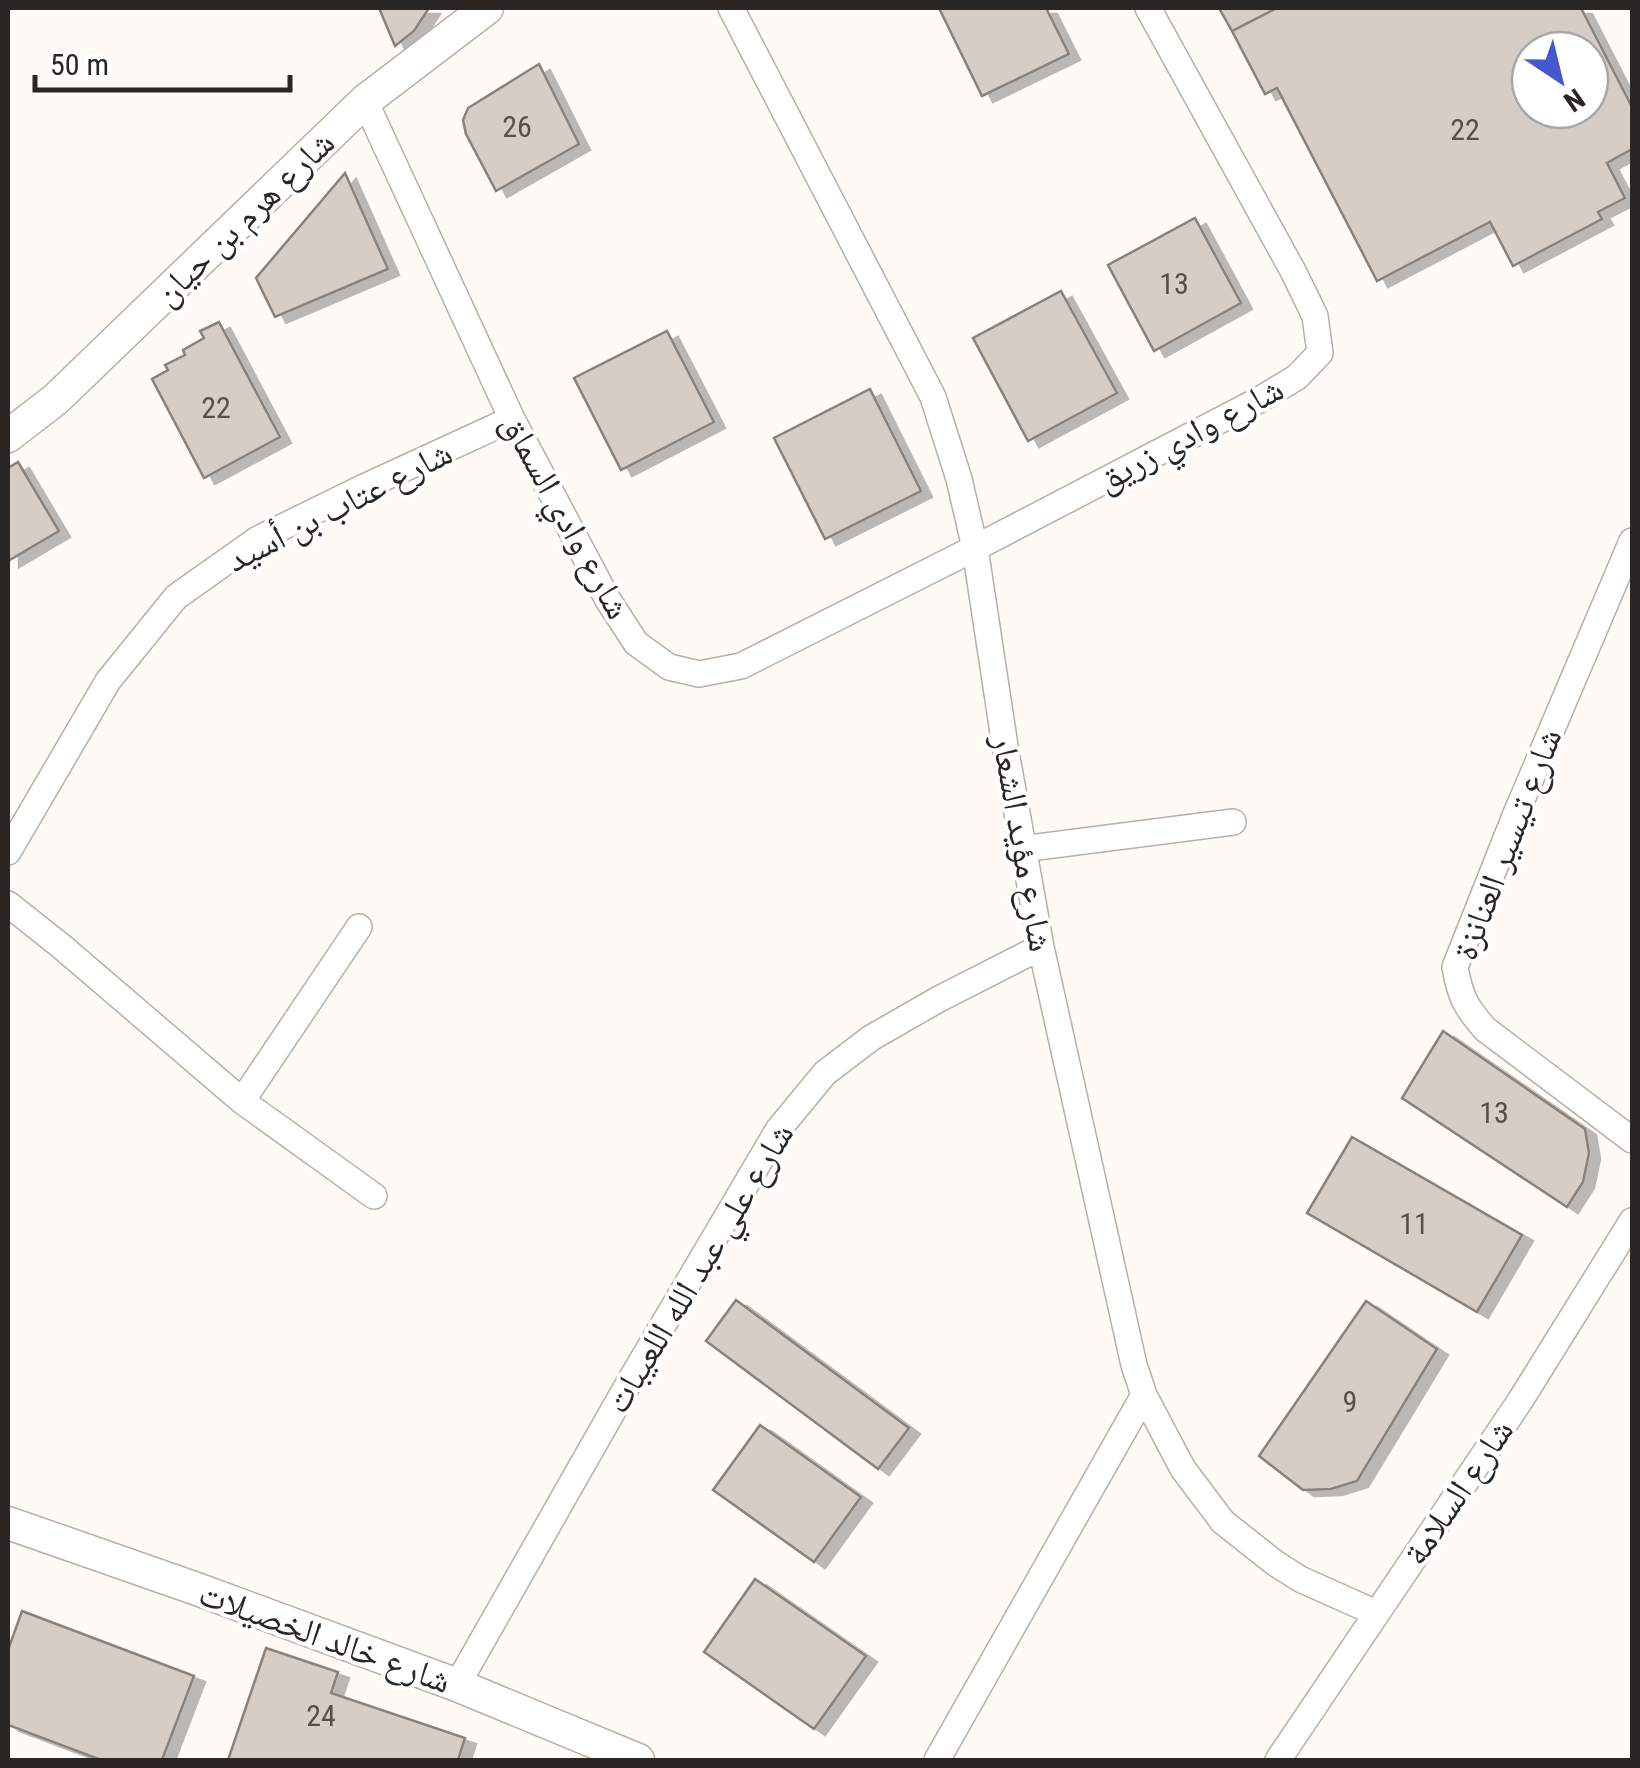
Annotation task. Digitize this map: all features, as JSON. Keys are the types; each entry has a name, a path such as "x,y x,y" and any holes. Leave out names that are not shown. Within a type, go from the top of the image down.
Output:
{"street":[{"name":"شارع هرم بن حيان","path":"8,436 56,398 365,102 487,8"},
{"name":"شارع مؤيد الشعار","path":"731,8 933,397 959,479 976,548 1041,948 1134,1365 1144,1394 1184,1469 1223,1522 1300,1579 1376,1612"},
{"name":"شارع وادي زريق","path":"976,548 1259,400 1297,377 1320,353 1315,316 1148,8"},
{"name":"شارع وادي السماق","path":"365,102 512,419 608,600 636,643 669,667 699,674 741,666 976,548"},
{"name":"شارع عتاب بن أسيد","path":"8,852 108,681 176,597 258,540 512,419"},
{"name":"شارع تيسير العنانزة","path":"1632,541 1456,966 1466,1008 1485,1028 1632,1140"},
{"path":"1022,849 1233,822"},
{"path":"8,904 242,1101 374,1196"},
{"path":"242,1101 359,927"},
{"name":"شارع علي عبد الله اللعيبات","path":"457,1685 778,1130 824,1073 871,1038 939,998 1041,948"},
{"name":"شارع السلامة","path":"1278,1760 1520,1401 1632,1221"},
{"path":"937,1760 1144,1394"},
{"name":"شارع خالد الخصيلات","path":"9,1528 194,1588 457,1685 638,1760"}],"building":[{"path":"379,8 429,8 414,31 395,46"},
{"path":"939,8 1046,8 1069,54 982,96"},
{"path":"1219,8 1277,8 1232,31"},
{"path":"1277,8 1581,8 1592,30 1510,30 1510,130 1610,130 1610,64 1632,107 1632,149 1607,163 1625,198 1598,212 1602,219 1513,266 1490,222 1377,281 1277,88 1265,94 1232,31"},
{"path":"539,64 579,144 496,191 466,134 463,120 468,108"},
{"path":"345,173 388,269 275,317 256,278"},
{"path":"1195,218 1241,303 1154,351 1108,265"},
{"path":"1061,291 1117,393 1028,441 973,338"},
{"path":"219,322 280,437 204,478 152,379 168,370 165,365 185,355 183,350 204,338 200,331"},
{"path":"667,331 714,422 621,470 574,378"},
{"path":"870,389 921,491 825,539 774,438"},
{"path":"18,462 59,531 8,561 8,468"},
{"path":"1443,1031 1585,1129 1589,1153 1583,1182 1567,1207 1402,1098"},
{"path":"1352,1137 1522,1235 1477,1312 1307,1213"},
{"path":"736,1300 909,1428 878,1469 706,1341"},
{"path":"1366,1301 1437,1349 1357,1481 1331,1489 1303,1490 1259,1456"},
{"path":"760,1425 861,1497 814,1562 713,1490"},
{"path":"755,1579 866,1656 814,1729 704,1652"},
{"path":"22,1611 194,1676 162,1760 101,1760 8,1725 8,1650"},
{"path":"266,1648 338,1672 331,1693 465,1738 458,1760 228,1760"}]}
